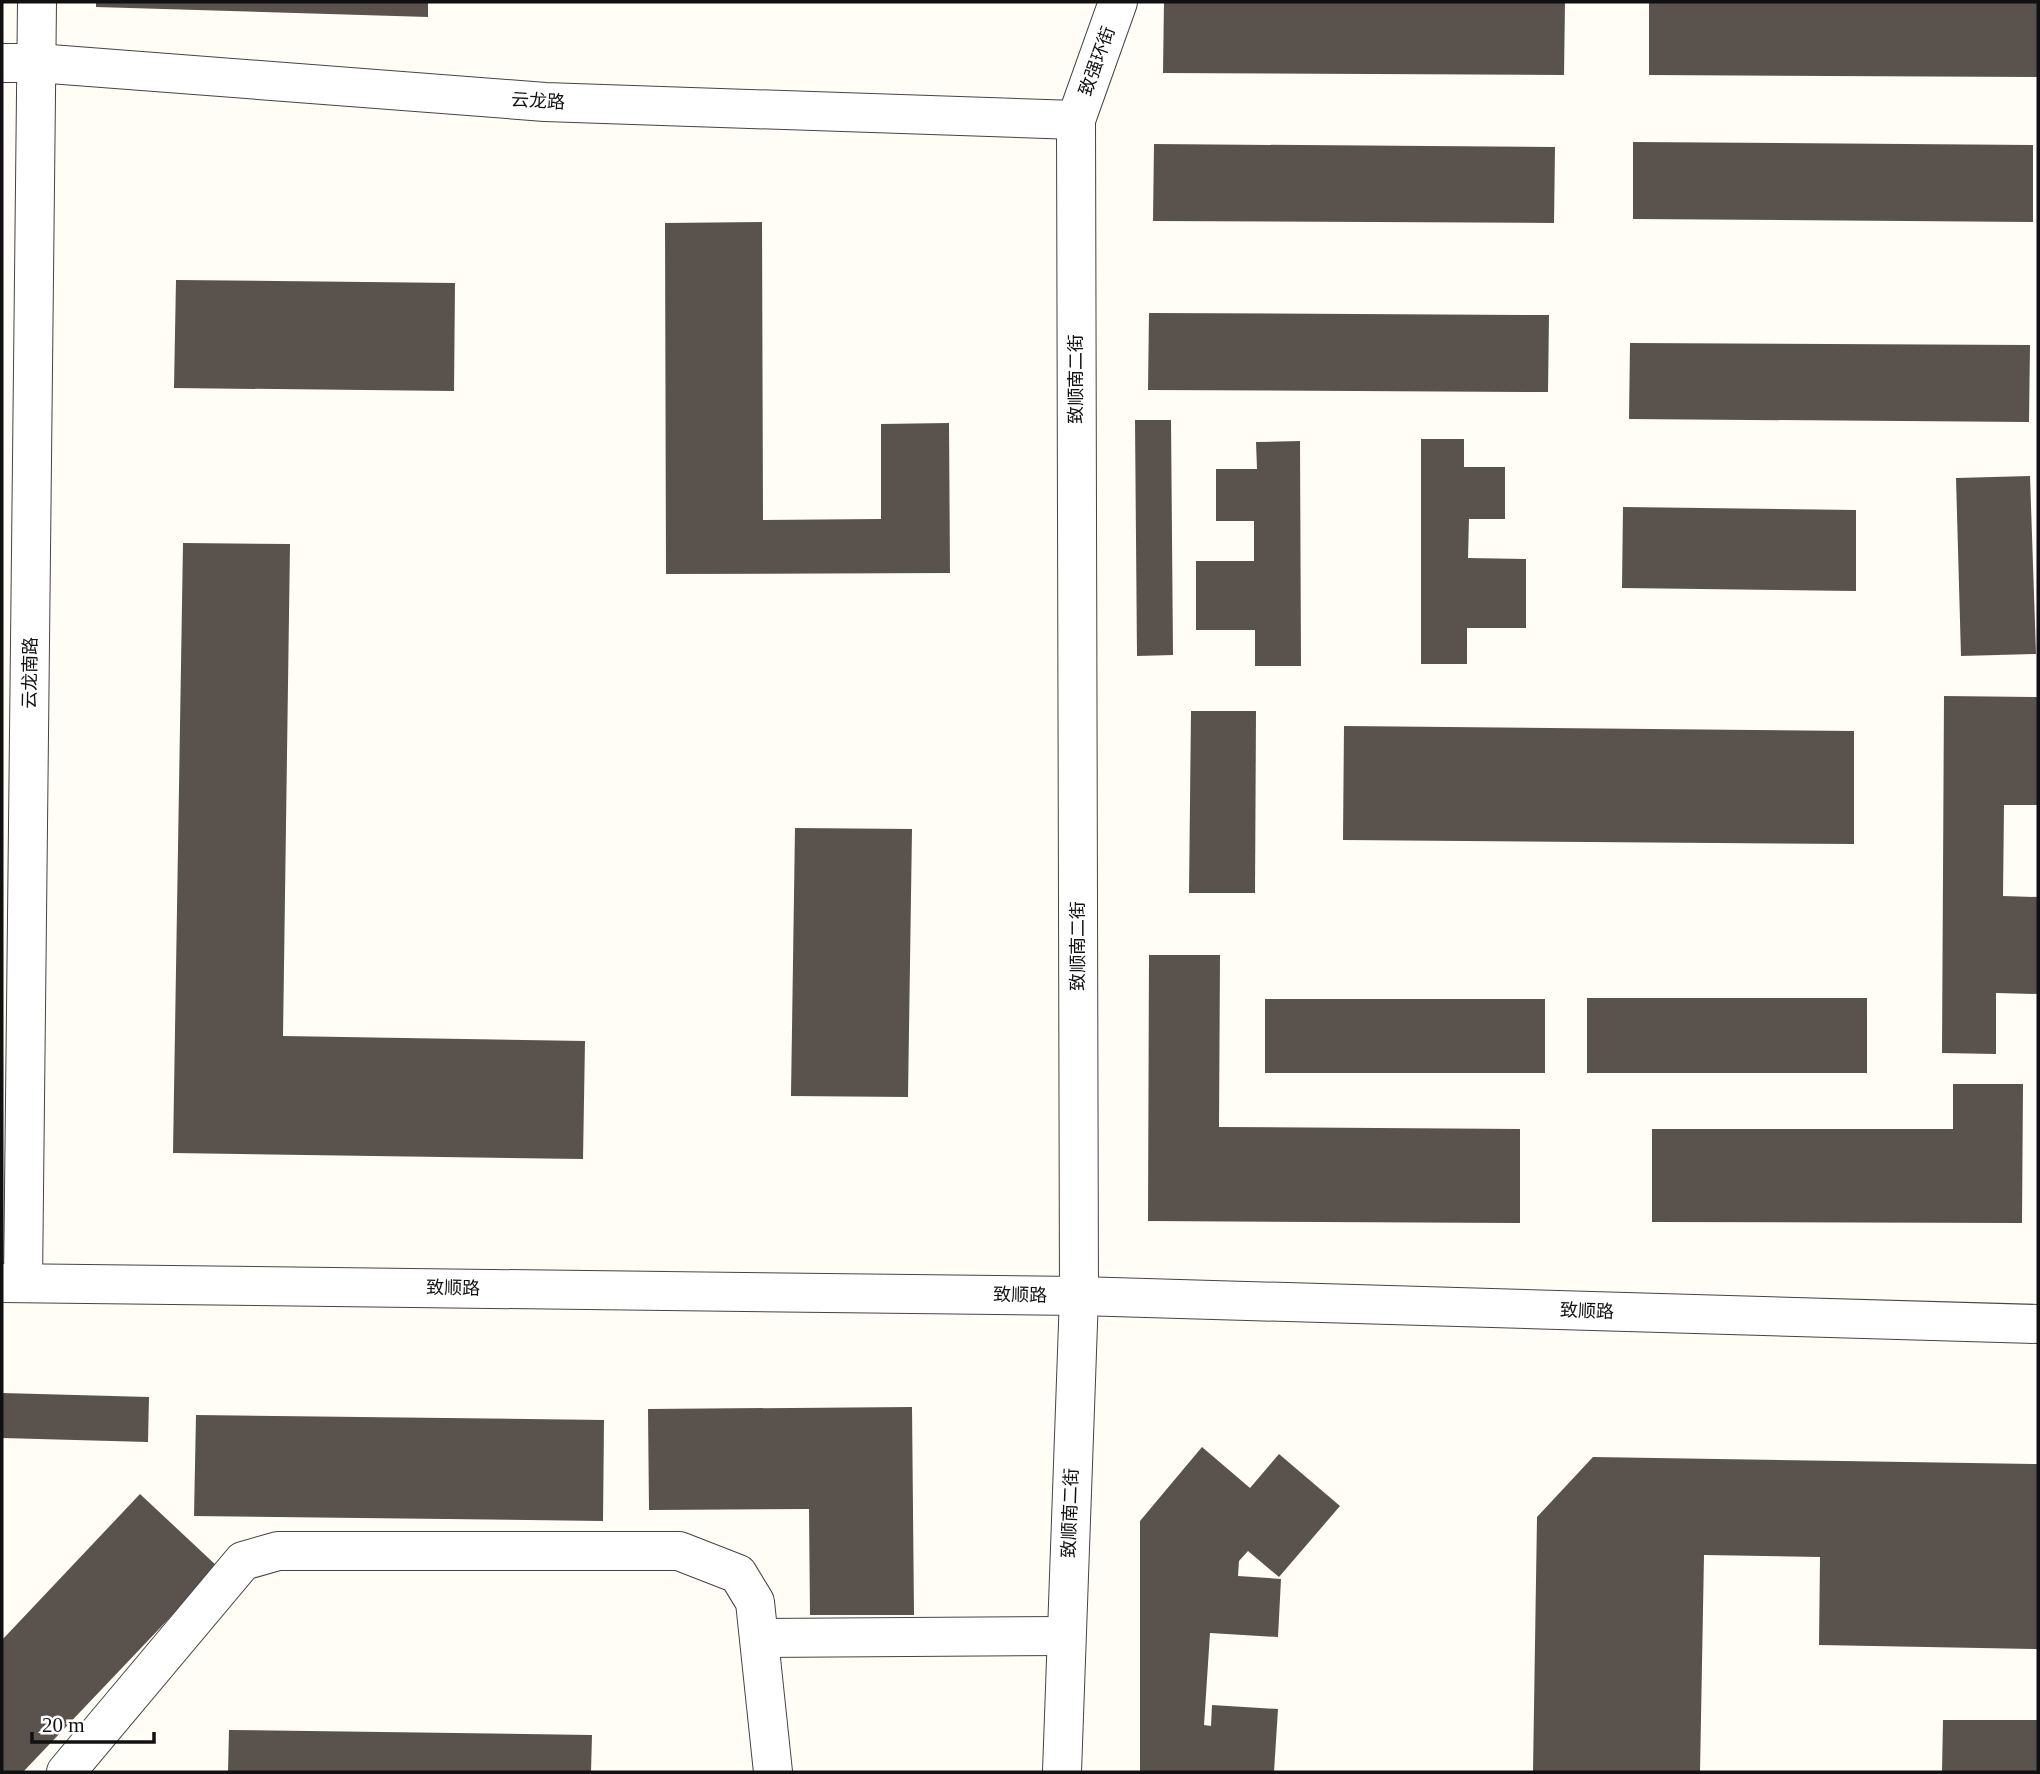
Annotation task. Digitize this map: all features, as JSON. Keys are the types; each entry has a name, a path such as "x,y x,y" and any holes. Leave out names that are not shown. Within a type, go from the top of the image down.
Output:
{"street":[{"name":"云龙南路","path":"12,1283 19,63 37,2"},
{"name":"致强环街","path":"1076,120 1118,2"},
{"name":"云龙路","path":"19,63 545,102 1076,120"},
{"name":"致顺南二街","path":"1062,1772 1079,1296 1076,120"},
{"name":"致顺路","path":"12,1283 1079,1296 2038,1324"},
{"path":"66,1772 243,1562 278,1550 679,1550 738,1574 755,1602 773,1772"},
{"path":"759,1639 1065,1636"}],"building":[{"path":"96,2 428,2 428,17 96,7"},
{"path":"1164,2 1565,2 1564,75 1163,73"},
{"path":"1649,2 2038,2 2038,77 1649,75"},
{"path":"1633,142 2033,145 2033,222 1633,219"},
{"path":"1154,144 1555,147 1554,223 1153,221"},
{"path":"762,222 763,520 881,519 881,424 949,423 950,573 666,574 665,223"},
{"path":"176,280 455,283 454,391 174,388"},
{"path":"1149,313 1549,315 1548,392 1148,390"},
{"path":"1630,343 2030,345 2029,422 1629,419"},
{"path":"1135,420 1171,420 1173,655 1137,656"},
{"path":"1421,439 1464,439 1464,467 1505,467 1505,519 1469,519 1468,558 1526,559 1526,628 1467,628 1467,664 1421,664"},
{"path":"1300,441 1301,666 1255,666 1255,630 1196,630 1196,561 1254,561 1254,521 1216,521 1216,469 1257,469 1256,442"},
{"path":"2030,476 2036,654 1961,656 1956,478"},
{"path":"1623,507 1856,510 1856,591 1622,588"},
{"path":"183,543 290,544 283,1036 585,1041 583,1159 173,1153"},
{"path":"1944,696 2038,697 2038,805 2004,805 2003,896 2038,897 2038,994 1996,993 1996,1054 1942,1053"},
{"path":"1191,711 1256,711 1255,893 1189,893"},
{"path":"1344,726 1854,731 1854,844 1343,840"},
{"path":"795,828 912,829 908,1097 791,1096"},
{"path":"1149,955 1220,955 1219,1127 1520,1129 1520,1223 1148,1221"},
{"path":"1587,998 1867,998 1867,1073 1587,1073"},
{"path":"1265,999 1545,999 1545,1073 1265,1073"},
{"path":"1953,1084 2023,1084 2022,1223 1652,1222 1652,1129 1953,1129"},
{"path":"2,1393 149,1397 148,1442 2,1438"},
{"path":"912,1407 914,1615 810,1615 809,1509 649,1510 648,1409"},
{"path":"196,1415 604,1420 603,1521 194,1516"},
{"path":"1202,1447 1250,1488 1279,1454 1340,1506 1279,1577 1248,1551 1239,1561 1238,1576 1281,1579 1278,1637 1210,1633 1204,1725 1211,1726 1212,1705 1278,1709 1274,1772 1140,1772 1140,1521"},
{"path":"1593,1457 2038,1464 2038,1649 1819,1645 1820,1557 1704,1555 1700,1772 1533,1772 1537,1517"},
{"path":"140,1494 218,1567 23,1772 2,1772 2,1640"},
{"path":"1943,1720 2038,1720 2038,1772 1942,1772"},
{"path":"229,1730 592,1735 591,1772 228,1772"}]}
